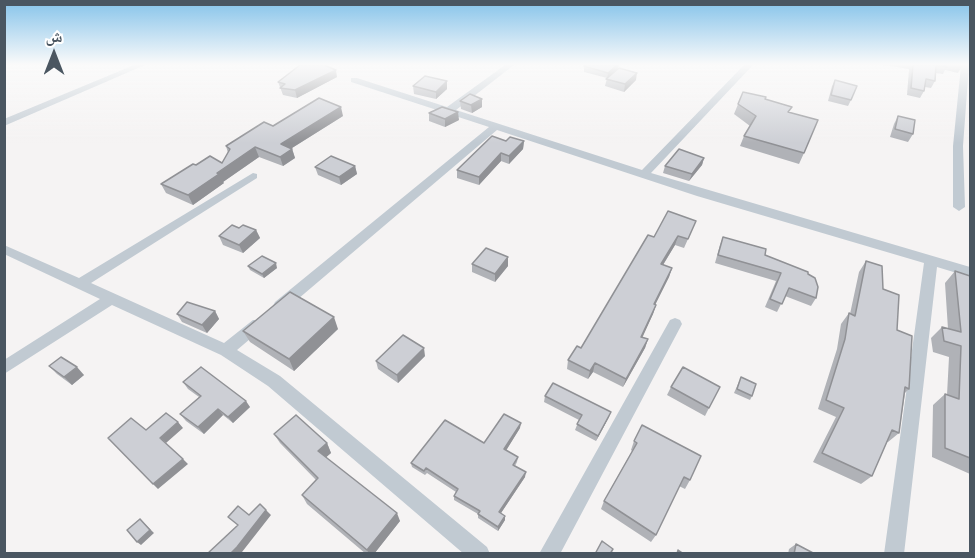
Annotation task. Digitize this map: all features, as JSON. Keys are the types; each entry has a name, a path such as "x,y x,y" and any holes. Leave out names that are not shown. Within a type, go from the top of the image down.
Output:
{"street":[{"path":"4,123 79,91"},
{"path":"386,91 644,175 970,272"},
{"path":"447,112 475,91"},
{"path":"644,175 724,91"},
{"path":"959,207 958,146 962,91"},
{"path":"226,351 495,127"},
{"path":"79,284 253,176"},
{"path":"4,249 226,351 274,381 480,554"},
{"path":"894,554 931,261"},
{"path":"4,368 112,298"},
{"path":"549,554 675,324"}],"building":[{"path":"832,91 855,91 851,100 831,95"},
{"path":"743,92 766,97 765,99 792,107 788,112 818,120 804,153 744,136 756,116 738,104"},
{"path":"470,94 482,99 471,105 460,101"},
{"path":"319,98 341,107 281,144 292,149 280,157 255,147 188,195 161,184 210,156 222,163 230,149 226,146 264,122 273,126"},
{"path":"442,107 458,112 445,119 429,113"},
{"path":"898,116 915,120 913,134 895,129"},
{"path":"492,136 506,141 510,137 524,141 509,156 501,153 479,177 457,170"},
{"path":"679,149 704,158 692,174 665,166"},
{"path":"331,156 355,166 339,177 315,167"},
{"path":"668,211 696,221 688,239 678,236 661,264 672,268 641,337 648,339 626,379 595,363 590,371 568,360 577,346 581,348 648,235 654,237"},
{"path":"232,225 239,228 243,225 256,230 239,245 219,236"},
{"path":"723,237 766,249 765,255 808,272 815,278 818,287 816,298 789,288 782,304 770,299 781,273 718,255"},
{"path":"486,248 508,257 495,274 472,264"},
{"path":"262,256 276,263 262,274 248,266"},
{"path":"866,261 882,266 883,289 899,295 897,330 912,336 909,389 905,387 899,433 892,430 872,476 822,453 844,408 826,400 845,339 849,313 855,316"},
{"path":"955,271 970,276 970,458 945,448 945,394 959,399 961,346 944,341 942,327 961,332"},
{"path":"290,292 334,317 289,359 243,331"},
{"path":"187,302 215,311 202,325 177,314"},
{"path":"403,335 424,348 397,375 376,361"},
{"path":"61,357 77,367 64,377 49,366"},
{"path":"201,367 246,401 228,417 218,409 198,427 180,414 201,396 183,382"},
{"path":"683,367 720,387 709,408 671,387"},
{"path":"741,377 756,384 752,396 737,389"},
{"path":"553,383 611,412 598,436 577,424 582,415 545,396"},
{"path":"166,413 178,422 160,438 183,459 153,484 108,438 131,418 146,430"},
{"path":"504,414 521,423 504,449 518,457 513,465 526,472 499,512 505,516 498,527 478,514 480,511 454,496 458,489 426,468 424,471 411,463 445,420 484,443"},
{"path":"296,415 327,443 318,451 397,513 367,550 302,495 318,478 274,434"},
{"path":"642,425 701,456 690,480 684,477 656,535 604,501 637,443 634,441"},
{"path":"260,504 266,510 230,554 207,554 238,525 228,517 238,506 249,515"},
{"path":"140,519 150,530 137,542 127,530"},
{"path":"602,541 613,549 610,554 595,554"},
{"path":"796,544 815,554 794,554"}]}
